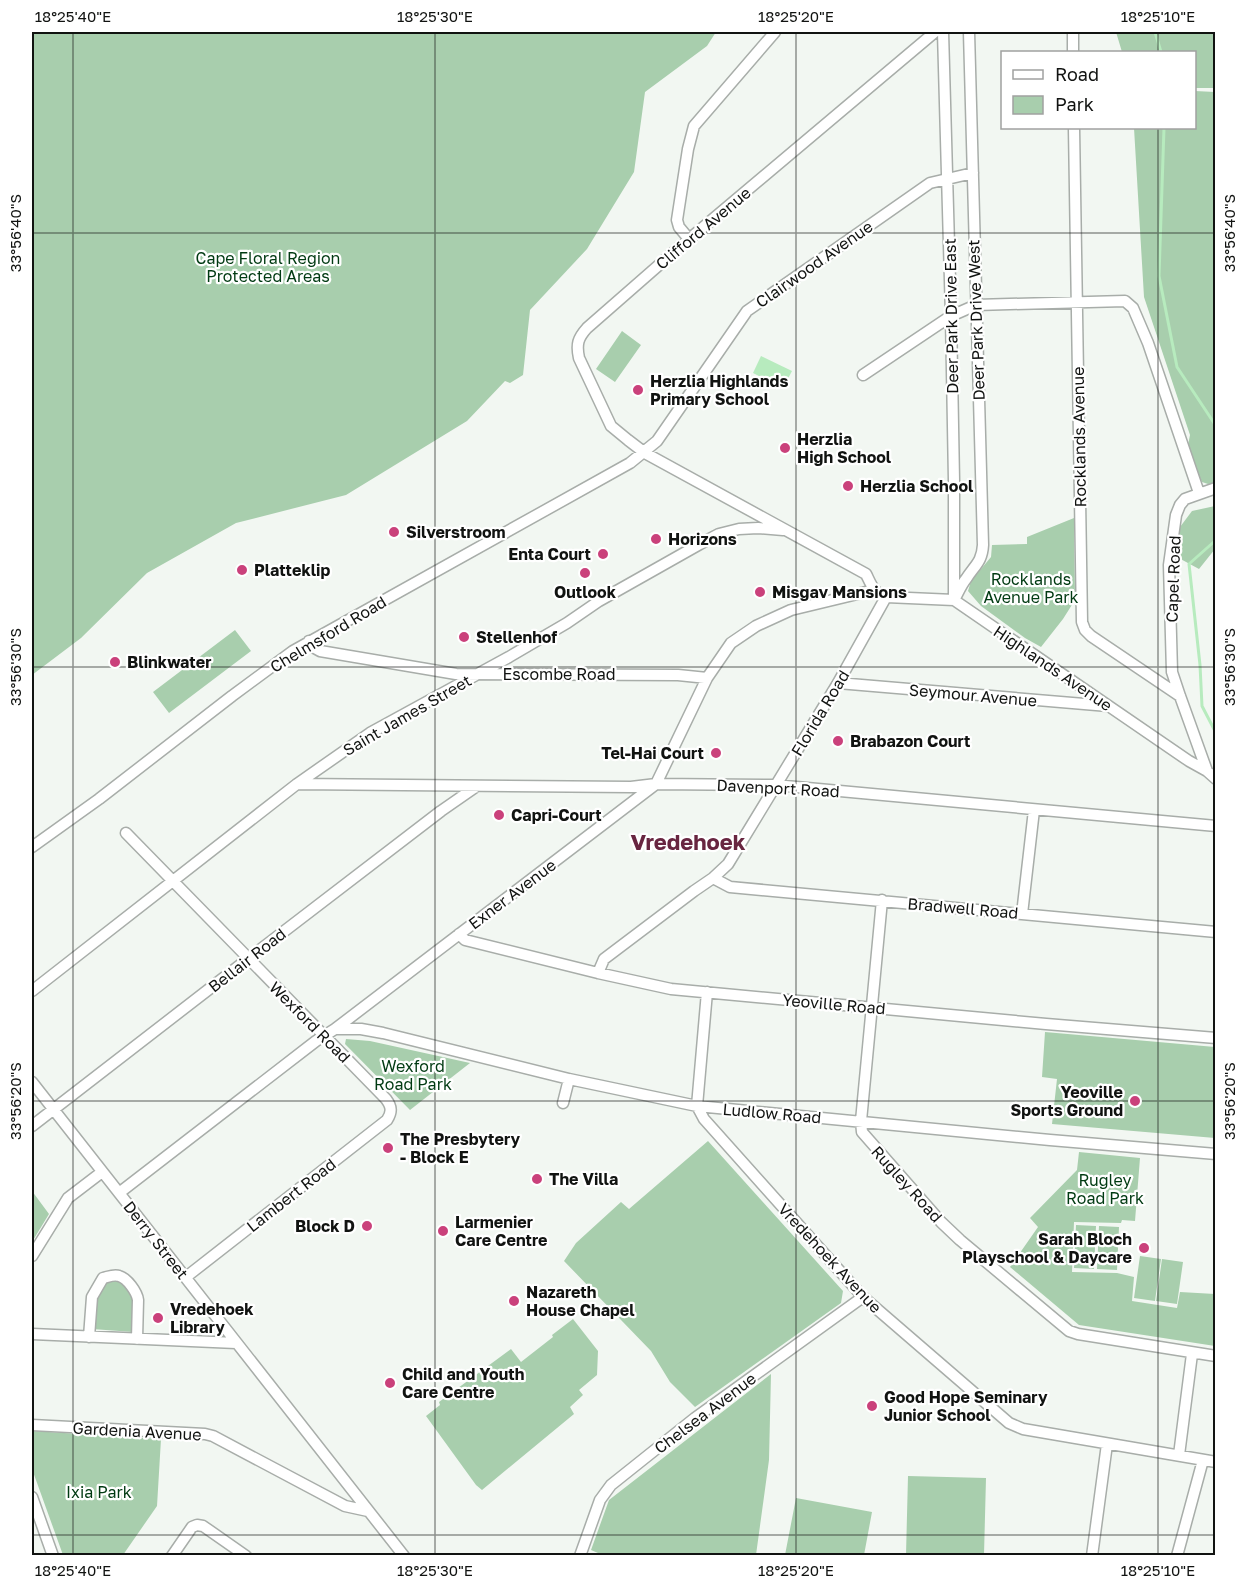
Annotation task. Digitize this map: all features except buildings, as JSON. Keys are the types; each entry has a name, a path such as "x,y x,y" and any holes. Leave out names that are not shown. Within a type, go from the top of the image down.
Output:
{"street":[{"path":"690,239 679,227 677,220 688,148 694,126 775,32"},
{"name":"Clifford Avenue","path":"645,453 611,426 579,358 577,347 580,335 935,32"},
{"name":"Deer Park Drive East","path":"943,32 951,315 954,600"},
{"name":"Deer Park Drive West","path":"969,32 983,545 980,561"},
{"path":"1073,32 1073,51"},
{"name":"Rocklands Avenue","path":"1074,129 1082,622 1085,630 1091,636 1179,696"},
{"name":"Clairwood Avenue","path":"645,453 657,441 747,311 930,183 973,173"},
{"path":"863,375 951,315 976,304 1125,300 1133,309 1148,343 1199,493 1215,488"},
{"path":"645,453 866,574 879,595 954,600 980,561"},
{"name":"Chelmsford Road","path":"32,847 99,799 293,651 645,453"},
{"name":"Capel Road","path":"1199,493 1185,499 1179,505 1170,552 1172,672 1208,771"},
{"name":"Saint James Street","path":"32,991 297,784 370,733 478,674 567,623 599,601 719,534 739,529 758,528 789,531"},
{"path":"954,560 967,566 980,561"},
{"name":"Exner Avenue","path":"119,1193 656,784 707,678 731,643 756,626 791,610 874,590"},
{"name":"Florida Road","path":"598,973 604,959 713,878 728,864 838,683 886,597"},
{"name":"Highlands Avenue","path":"954,600 1067,687 1108,706 1189,761 1208,771"},
{"name":"Escombe Road","path":"309,642 311,646 320,651 456,674 678,675 707,678"},
{"name":"Seymour Avenue","path":"838,683 1108,706"},
{"path":"1060,702 1067,687"},
{"path":"322,766 328,778 340,785"},
{"path":"1208,771 1215,780"},
{"name":"Davenport Road","path":"297,784 631,787 656,784 775,785 1215,826"},
{"path":"441,811 447,799 443,786"},
{"name":"Bellair Road","path":"32,1126 441,811 477,786"},
{"path":"1022,914 1034,810"},
{"name":"Wexford Road","path":"126,832 386,1099 391,1109"},
{"name":"Bradwell Road","path":"713,878 730,887 1215,932"},
{"path":"861,1121 882,900"},
{"name":"Yeoville Road","path":"459,934 465,940 671,989 1215,1038"},
{"path":"697,1106 707,992"},
{"name":"Ludlow Road","path":"335,1029 360,1029 383,1033 697,1106 1215,1154"},
{"path":"563,1103 569,1078"},
{"name":"Derry Street","path":"32,1082 404,1556"},
{"name":"Vredehoek Avenue","path":"697,1106 704,1119 863,1297 949,1373 1015,1426 1215,1462"},
{"name":"Lambert Road","path":"186,1277 387,1120 391,1109"},
{"name":"Rugley Road","path":"861,1121 862,1132 941,1222 1069,1331 1192,1354 1215,1356"},
{"path":"32,1256 68,1198 102,1172"},
{"path":"89,1337 92,1297 103,1278 116,1275 123,1278 137,1294 137,1339"},
{"name":"Chelsea Avenue","path":"580,1556 600,1500 611,1485 695,1418 863,1297"},
{"path":"32,1334 236,1343"},
{"path":"1179,1455 1192,1354"},
{"name":"Gardenia Avenue","path":"32,1425 213,1436 345,1506 368,1511"},
{"path":"1092,1556 1107,1444"},
{"path":"1177,1556 1203,1460"},
{"path":"32,1497 48,1554"},
{"path":"172,1556 192,1527 197,1525 203,1526 246,1556"}],"green space":[{"name":"Cape Floral Region Protected Areas","path":"32,32 716,32 707,46 645,92 634,172 587,249 530,310 523,375 510,383 505,381 467,421 346,495 236,523 147,573 81,638 32,675"},
{"path":"1116,32 1215,32 1215,88 1196,88 1196,51 1122,51"},
{"path":"1196,91 1215,92 1216,483 1202,482 1199,476 1188,445 1190,435 1144,297 1134,129 1196,129"},
{"path":"622,331 641,345 615,382 596,369"},
{"path":"1215,506 1215,549 1199,569 1175,556 1177,531 1192,511"},
{"name":"Rocklands Avenue Park","path":"1074,518 1075,600 1041,647 981,606 968,591 971,581 991,557 992,545 1027,544 1027,537"},
{"path":"235,630 251,651 169,713 153,692"},
{"name":"Yeoville Sports Ground","path":"1045,1032 1215,1047 1215,1138 1052,1124 1057,1079 1042,1077"},
{"name":"Wexford Road Park","path":"346,1039 370,1041 470,1063 410,1110 345,1044"},
{"path":"708,1141 843,1291 841,1303 695,1407 670,1382 651,1351 564,1261 576,1243 621,1202 629,1209"},
{"name":"Rugley Road Park","path":"1079,1152 1140,1158 1135,1221 1074,1222 1072,1272 1117,1273 1134,1277 1132,1301 1177,1308 1180,1292 1215,1294 1215,1346 1079,1325 1010,1267 1038,1227 1030,1218 1077,1170"},
{"path":"32,1191 49,1214 32,1242"},
{"path":"1076,1225 1096,1226 1094,1269 1074,1268"},
{"path":"1099,1226 1119,1227 1117,1270 1097,1269"},
{"path":"1140,1256 1161,1259 1155,1301 1134,1298"},
{"path":"1162,1259 1183,1262 1177,1304 1156,1301"},
{"path":"114,1280 122,1283 135,1299 133,1332 92,1329 95,1301 104,1283"},
{"path":"573,1319 598,1351 597,1375 579,1390 583,1395 570,1407 574,1414 482,1490 426,1416 440,1405 439,1402 511,1349 521,1362"},
{"path":"771,1374 769,1460 756,1555 605,1556 591,1550 609,1500"},
{"name":"Ixia Park","path":"32,1431 161,1439 157,1506 123,1555 63,1555 32,1469"},
{"path":"908,1476 986,1478 984,1555 906,1555"},
{"path":"796,1498 872,1512 864,1555 785,1555"}],"shaded area":[{"path":"761,356 792,371 783,388 753,373"}],"waterway":[{"path":"1155,32 1161,51"},
{"path":"1164,129 1159,276 1177,367 1216,426"},
{"name":"Platteklip","path":"1216,540 1189,564 1202,706 1216,733"}],"place":[{"name":"Herzlia Highlands Primary School","path":"638,390"},
{"name":"Herzlia High School","path":"785,448"},
{"name":"Herzlia School","path":"848,486"},
{"name":"Silverstroom","path":"394,532"},
{"name":"Horizons","path":"656,539"},
{"name":"Enta Court","path":"603,554"},
{"name":"Platteklip","path":"242,570"},
{"name":"Outlook","path":"585,573"},
{"name":"Misgav Mansions","path":"760,592"},
{"name":"Stellenhof","path":"464,637"},
{"name":"Blinkwater","path":"115,662"},
{"name":"Brabazon Court","path":"838,741"},
{"name":"Tel-Hai Court","path":"716,753"},
{"name":"Capri-Court","path":"499,815"},
{"name":"Yeoville Sports Ground","path":"1135,1101"},
{"name":"The Presbytery - Block E","path":"388,1148"},
{"name":"The Villa","path":"537,1179"},
{"name":"Block D","path":"367,1226"},
{"name":"Larmenier Care Centre","path":"443,1231"},
{"name":"Sarah Bloch Playschool & Daycare","path":"1144,1248"},
{"name":"Nazareth House Chapel","path":"514,1301"},
{"name":"Vredehoek Library","path":"158,1318"},
{"name":"Child and Youth Care Centre","path":"390,1383"},
{"name":"Good Hope Seminary Junior School","path":"872,1406"}],"district":[{"name":"Vredehoek","path":"688,841"}]}
